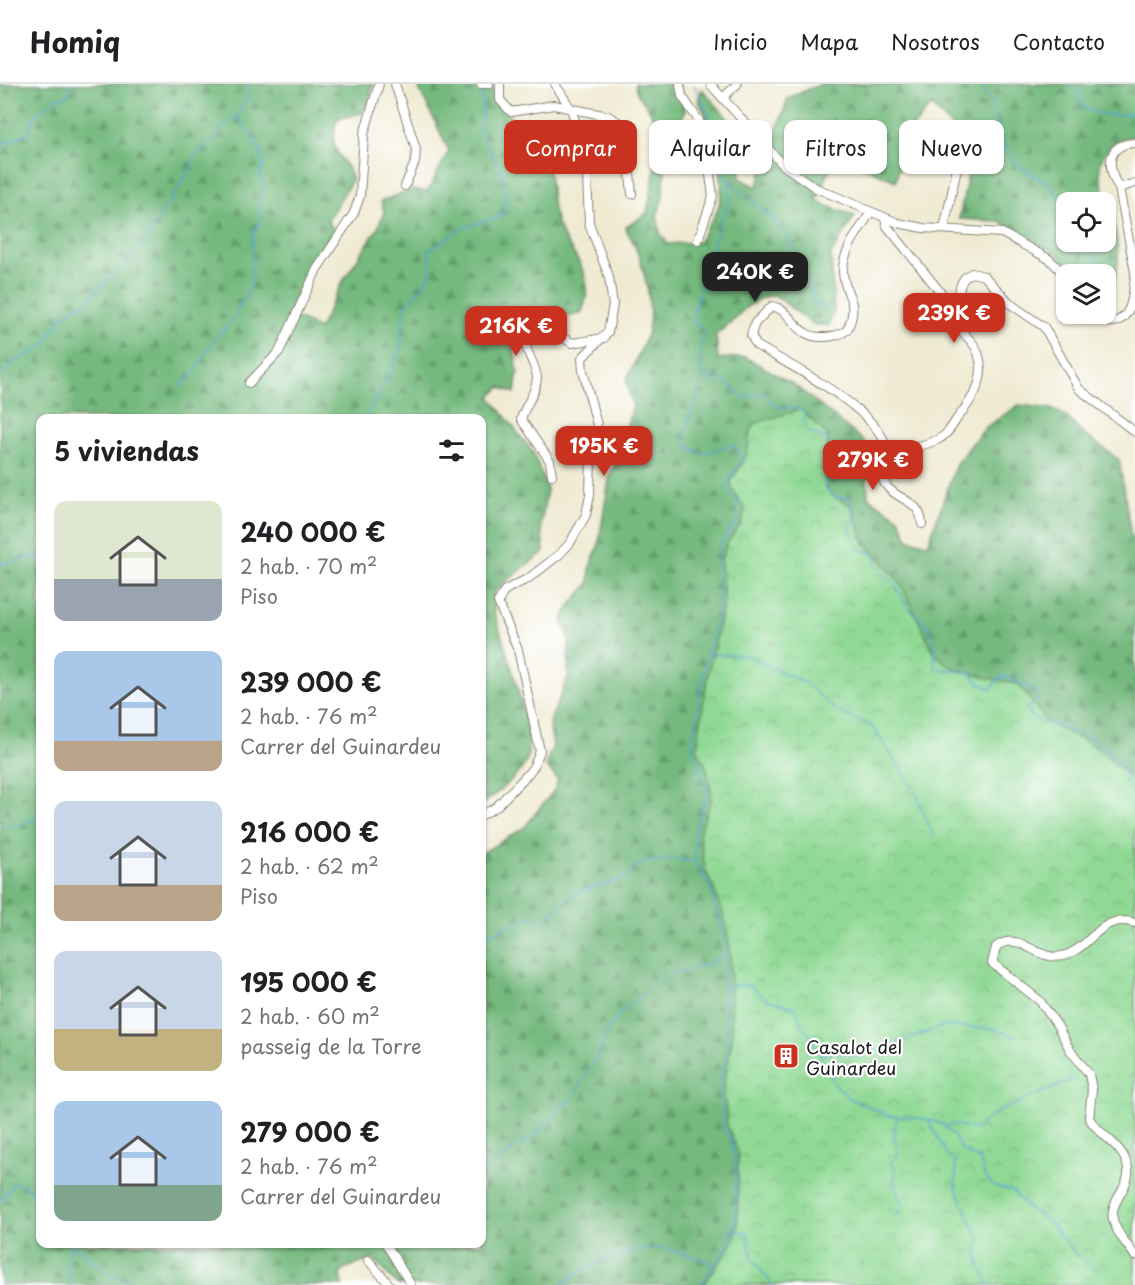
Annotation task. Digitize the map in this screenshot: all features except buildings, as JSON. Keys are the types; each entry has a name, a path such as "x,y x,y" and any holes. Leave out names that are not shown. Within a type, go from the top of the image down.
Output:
{"street":[{"path":"249,383 279,352 316,268 354,213 360,196 364,134 379,84"},
{"path":"395,84 416,149 415,162 405,186"},
{"path":"481,84 489,84"},
{"path":"500,84 500,100 511,111 548,105 608,116 620,124 626,135 632,194"},
{"path":"486,813 496,807 527,776 538,756 539,740 515,641 498,602 505,590 529,578 560,554 570,543 586,514 590,504 591,461 597,425 582,361 586,352 604,338 612,319 611,286 589,224 586,153 571,109 555,84"},
{"path":"680,84 682,96 699,122 707,154 713,196 698,240"},
{"path":"710,84 792,172 816,188 885,219 944,229 1002,233 1049,259 1056,266"},
{"path":"723,97 737,84"},
{"path":"1116,322 1124,316 1131,305 1135,274 1119,188 1109,170 1109,163 1117,150 1135,143"},
{"path":"944,229 956,174"},
{"path":"1119,188 1135,183"},
{"path":"870,213 843,263 845,281 853,304 847,330 833,336 811,336 801,330 777,307 772,306 755,323 751,335 756,345 840,396 882,436 887,448"},
{"path":"885,219 887,226 958,314"},
{"path":"887,448 905,448 938,440 945,435 975,396 980,378 979,354 960,330 958,314 959,287 963,278 975,273 984,276 1012,305 1048,331 1079,389 1135,432"},
{"path":"552,475 550,461 521,419 537,378 534,365 524,344 523,335 528,328 540,324 572,342 604,338"},
{"path":"887,448 880,458 883,484 892,494 910,502 919,513 922,524"},
{"path":"1135,924 1119,921 1105,924 1074,952 1060,957 1045,956 1018,942 1009,941 996,947 992,963 1040,1001 1057,1025 1070,1050 1089,1074 1092,1090 1089,1118 1120,1150 1127,1162 1128,1180 1114,1206 1113,1218 1135,1256"},
{"path":"388,1248 411,1285"},
{"path":"368,1260 390,1285"}],"green space":[{"path":"0,84 373,84 370,100 362,113 337,119 334,132 335,148 352,180 327,221 334,230 307,268 289,314 319,329 343,281 378,228 384,212 381,201 411,190 427,192 449,151 417,84 490,84 501,104 514,120 504,120 504,174 549,174 558,227 583,271 586,298 581,314 562,317 542,312 522,315 510,334 518,371 515,393 500,387 490,397 533,452 547,489 541,525 544,552 495,590 494,612 527,729 529,746 527,759 514,777 486,801 486,414 36,414 36,1248 486,1248 486,851 524,828 555,789 558,780 545,765 553,746 549,724 568,677 569,638 562,621 569,607 589,583 590,567 598,547 609,480 633,406 626,382 648,331 649,306 645,278 637,250 625,228 647,213 653,174 665,174 663,197 657,216 660,233 668,244 698,242 720,202 720,174 740,174 740,178 757,187 762,174 772,174 772,144 788,98 821,84 1135,84 1135,137 1117,141 1104,154 1100,170 1105,192 1056,192 1056,252 1116,252 1116,236 1118,260 1116,274 1116,264 1068,264 1054,252 999,221 959,219 968,174 1004,174 1004,120 945,120 931,105 919,120 899,120 899,166 896,181 880,174 887,174 887,120 784,120 784,174 828,174 817,202 855,216 831,254 834,312 829,325 813,325 775,295 749,305 716,334 718,359 745,357 795,385 865,442 868,497 899,518 908,539 928,544 957,462 986,427 1019,405 1052,409 1066,416 1080,431 1119,460 1131,535 1135,539 1135,1285 398,1285 373,1259 346,1268 340,1274 343,1285 0,1285"},
{"path":"635,84 678,84 685,102 685,111 680,120 653,120"},
{"path":"702,89 729,120 708,120 698,100"},
{"path":"800,409 828,436 825,486 831,495 852,506 863,541 899,581 935,654 949,666 986,678 1018,684 1047,722 1100,749 1135,782 1135,1285 703,1285 732,1245 738,1227 738,1152 727,1125 724,1085 732,1039 730,947 723,912 705,868 699,834 712,797 707,769 697,747 707,680 724,602 721,559 727,543 742,523 745,509 732,489 731,480 745,460 753,424"}],"waterway":[{"path":"0,145 28,133 34,116 59,97 67,96 71,84"},
{"path":"180,387 194,374 208,348 231,321 248,292 252,279 253,235 261,218 260,202 263,188 260,171 264,166 258,144 237,116 247,99 249,84"},
{"path":"694,84 718,134 731,196 720,222 694,311 696,326 701,326 703,332 700,349 702,377 686,428 685,444 702,454 733,444 743,457 727,485 727,491 738,501 738,521 722,542 717,558 720,604 703,673 692,748 706,781 706,798 695,830 695,862 710,887 727,945 724,980 728,1047 720,1084 724,1131 731,1138 736,1164 735,1218 729,1244 700,1285"},
{"path":"982,84 985,95 994,103 998,129 1009,152 1026,170 1050,183 1056,194"},
{"path":"1069,84 1079,91 1082,105 1087,109 1115,115 1135,112"},
{"path":"367,414 398,353 404,311 429,276 431,261 428,251 461,229 503,215 506,202 502,173 480,133 483,105 481,87"},
{"path":"0,375 10,365 43,346 63,316 84,303 139,250 189,171 197,153 212,142 221,129 237,116"},
{"path":"728,180 777,222 804,265 815,304 828,307"},
{"path":"1093,252 1095,264"},
{"path":"704,372 714,381 722,379 744,398 763,393 777,407 799,408 805,415 804,423 808,432 826,438 829,445 825,489 836,498 849,498 855,521 849,528 860,548 875,555 876,566 896,585 907,607 930,628 935,645 935,668 972,673 978,683 992,689 998,679 1005,676 1037,692 1039,699 1027,708 1031,717 1096,740 1125,767 1125,783 1135,794"},
{"path":"0,564 36,557"},
{"path":"708,654 749,656 805,683 838,712 871,725 914,789 934,837"},
{"path":"0,826 19,825 36,819"},
{"path":"486,937 530,917 540,920 548,917 572,895 623,878 642,863 674,859 693,862"},
{"path":"486,1168 535,1135 563,1105 572,1100 597,1058 608,1030 622,1011 672,973 706,965 725,954"},
{"path":"725,986 749,985 767,1000 795,1007 803,1028 812,1038 834,1083 849,1098 889,1116 927,1119 942,1124 954,1136 961,1149 980,1160 984,1175 993,1186 1012,1191 1028,1208 1047,1220 1077,1255 1096,1270"},
{"path":"821,1054 839,1053 860,1057 944,1026 994,1029 1016,1037"},
{"path":"944,1127 952,1124 975,1129 995,1113 1075,1078"},
{"path":"895,1216 903,1208 894,1183 895,1170 890,1163 899,1155 893,1133 897,1119"},
{"path":"928,1120 947,1154 955,1162 956,1189 980,1240 977,1251 980,1266 990,1285"},
{"path":"0,1202 13,1184 18,1183 36,1193"},
{"path":"730,1230 748,1233 751,1256 772,1285"},
{"path":"70,1248 67,1271 73,1285"},
{"path":"76,1248 111,1276 139,1285"},
{"path":"560,1285 603,1261 650,1248 682,1253 713,1264"}],"place":[{"name":"Casalot del Guinardeu","path":"786,1056"}]}
